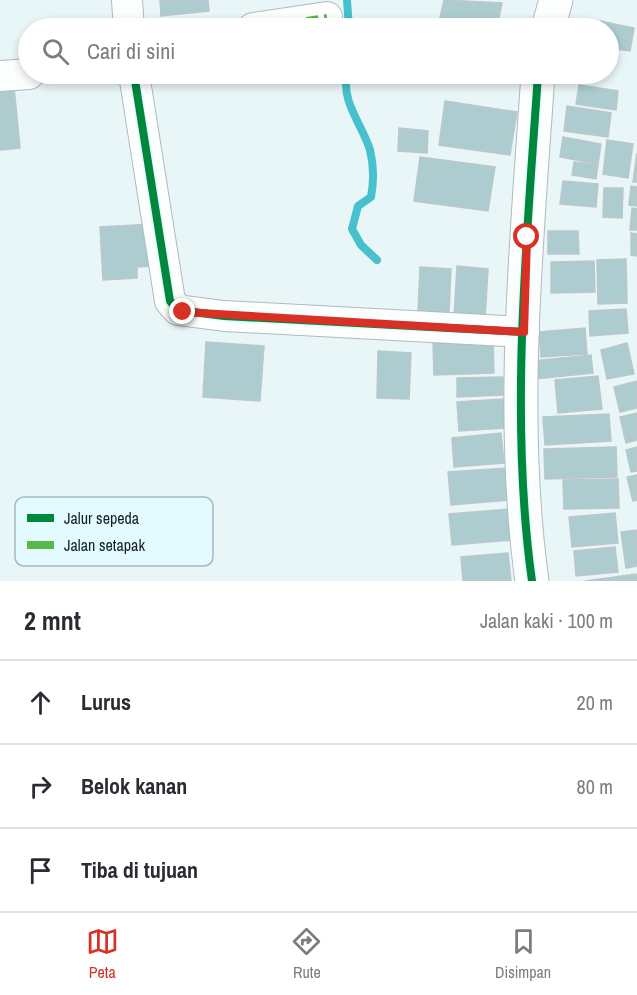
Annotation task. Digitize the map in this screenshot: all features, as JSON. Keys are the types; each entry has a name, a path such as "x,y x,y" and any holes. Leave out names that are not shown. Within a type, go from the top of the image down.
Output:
{"street":[{"path":"127,0 128,18"},
{"path":"551,18 556,0"},
{"path":"320,18 327,17"},
{"path":"0,76 18,75"},
{"path":"136,84 170,301 178,310 224,316 524,332"},
{"path":"532,581 524,525 521,381 527,237 537,84"}],"building":[{"path":"160,0 208,0 209,11 161,16"},
{"path":"444,0 502,3 499,18 440,18"},
{"path":"619,25 634,28 630,51 619,50"},
{"path":"579,85 618,91 616,110 576,104"},
{"path":"14,87 20,148 0,150 0,89"},
{"path":"445,101 517,112 510,155 439,145"},
{"path":"567,106 611,113 608,137 564,131"},
{"path":"399,128 428,131 427,153 398,151"},
{"path":"563,137 601,144 598,164 560,157"},
{"path":"607,140 633,144 628,178 603,174"},
{"path":"637,153 637,182 633,182"},
{"path":"420,157 495,167 488,211 414,201"},
{"path":"574,162 598,165 596,179 572,175"},
{"path":"563,181 598,184 596,207 560,204"},
{"path":"631,186 637,187 637,206 629,205"},
{"path":"604,188 623,188 622,218 603,217"},
{"path":"632,208 637,209 637,230 630,230"},
{"path":"153,224 155,266 137,267 137,278 103,280 100,227"},
{"path":"548,231 578,231 579,254 548,254"},
{"path":"631,233 637,234 637,256 631,255"},
{"path":"626,259 627,303 598,304 597,260"},
{"path":"594,261 595,292 551,293 551,262"},
{"path":"457,266 488,269 485,320 454,318"},
{"path":"420,267 451,269 449,313 418,312"},
{"path":"626,309 628,333 590,336 589,311"},
{"path":"585,328 587,354 541,357 539,332"},
{"path":"493,341 494,373 434,375 433,343"},
{"path":"206,342 264,346 260,401 203,397"},
{"path":"627,343 634,374 607,379 601,350"},
{"path":"378,351 411,353 409,399 377,398"},
{"path":"591,355 593,373 535,379 533,361"},
{"path":"598,376 602,409 558,413 555,380"},
{"path":"503,377 503,395 457,397 457,378"},
{"path":"637,381 637,408 620,412 614,387"},
{"path":"503,399 505,428 459,431 457,402"},
{"path":"637,413 637,440 626,443 620,417"},
{"path":"609,414 611,441 545,445 543,417"},
{"path":"501,433 504,463 454,467 452,438"},
{"path":"616,447 617,477 545,479 544,449"},
{"path":"637,447 637,471 631,472 626,450"},
{"path":"507,468 509,500 451,505 448,472"},
{"path":"637,475 637,500 633,501 627,477"},
{"path":"618,479 619,508 564,509 563,480"},
{"path":"509,509 513,540 452,545 449,514"},
{"path":"615,513 618,543 572,547 569,517"},
{"path":"637,530 637,566 626,568 621,532"},
{"path":"615,547 618,572 576,576 574,551"},
{"path":"508,553 511,581 463,581 461,557"},
{"path":"636,574 637,581 585,581"}],"waterway":[{"path":"347,0 348,18"},
{"path":"346,84 353,113 370,150 373,174 371,197 358,206 352,229 361,245 377,260"}],"marked path":[{"path":"320,18 327,17"}],"cycle path":[{"path":"136,84 170,301 178,310 224,316 524,332"},
{"path":"532,581 525,519 521,392 525,264 537,84"}],"route":[{"path":"183,312 524,332 527,237"}]}
